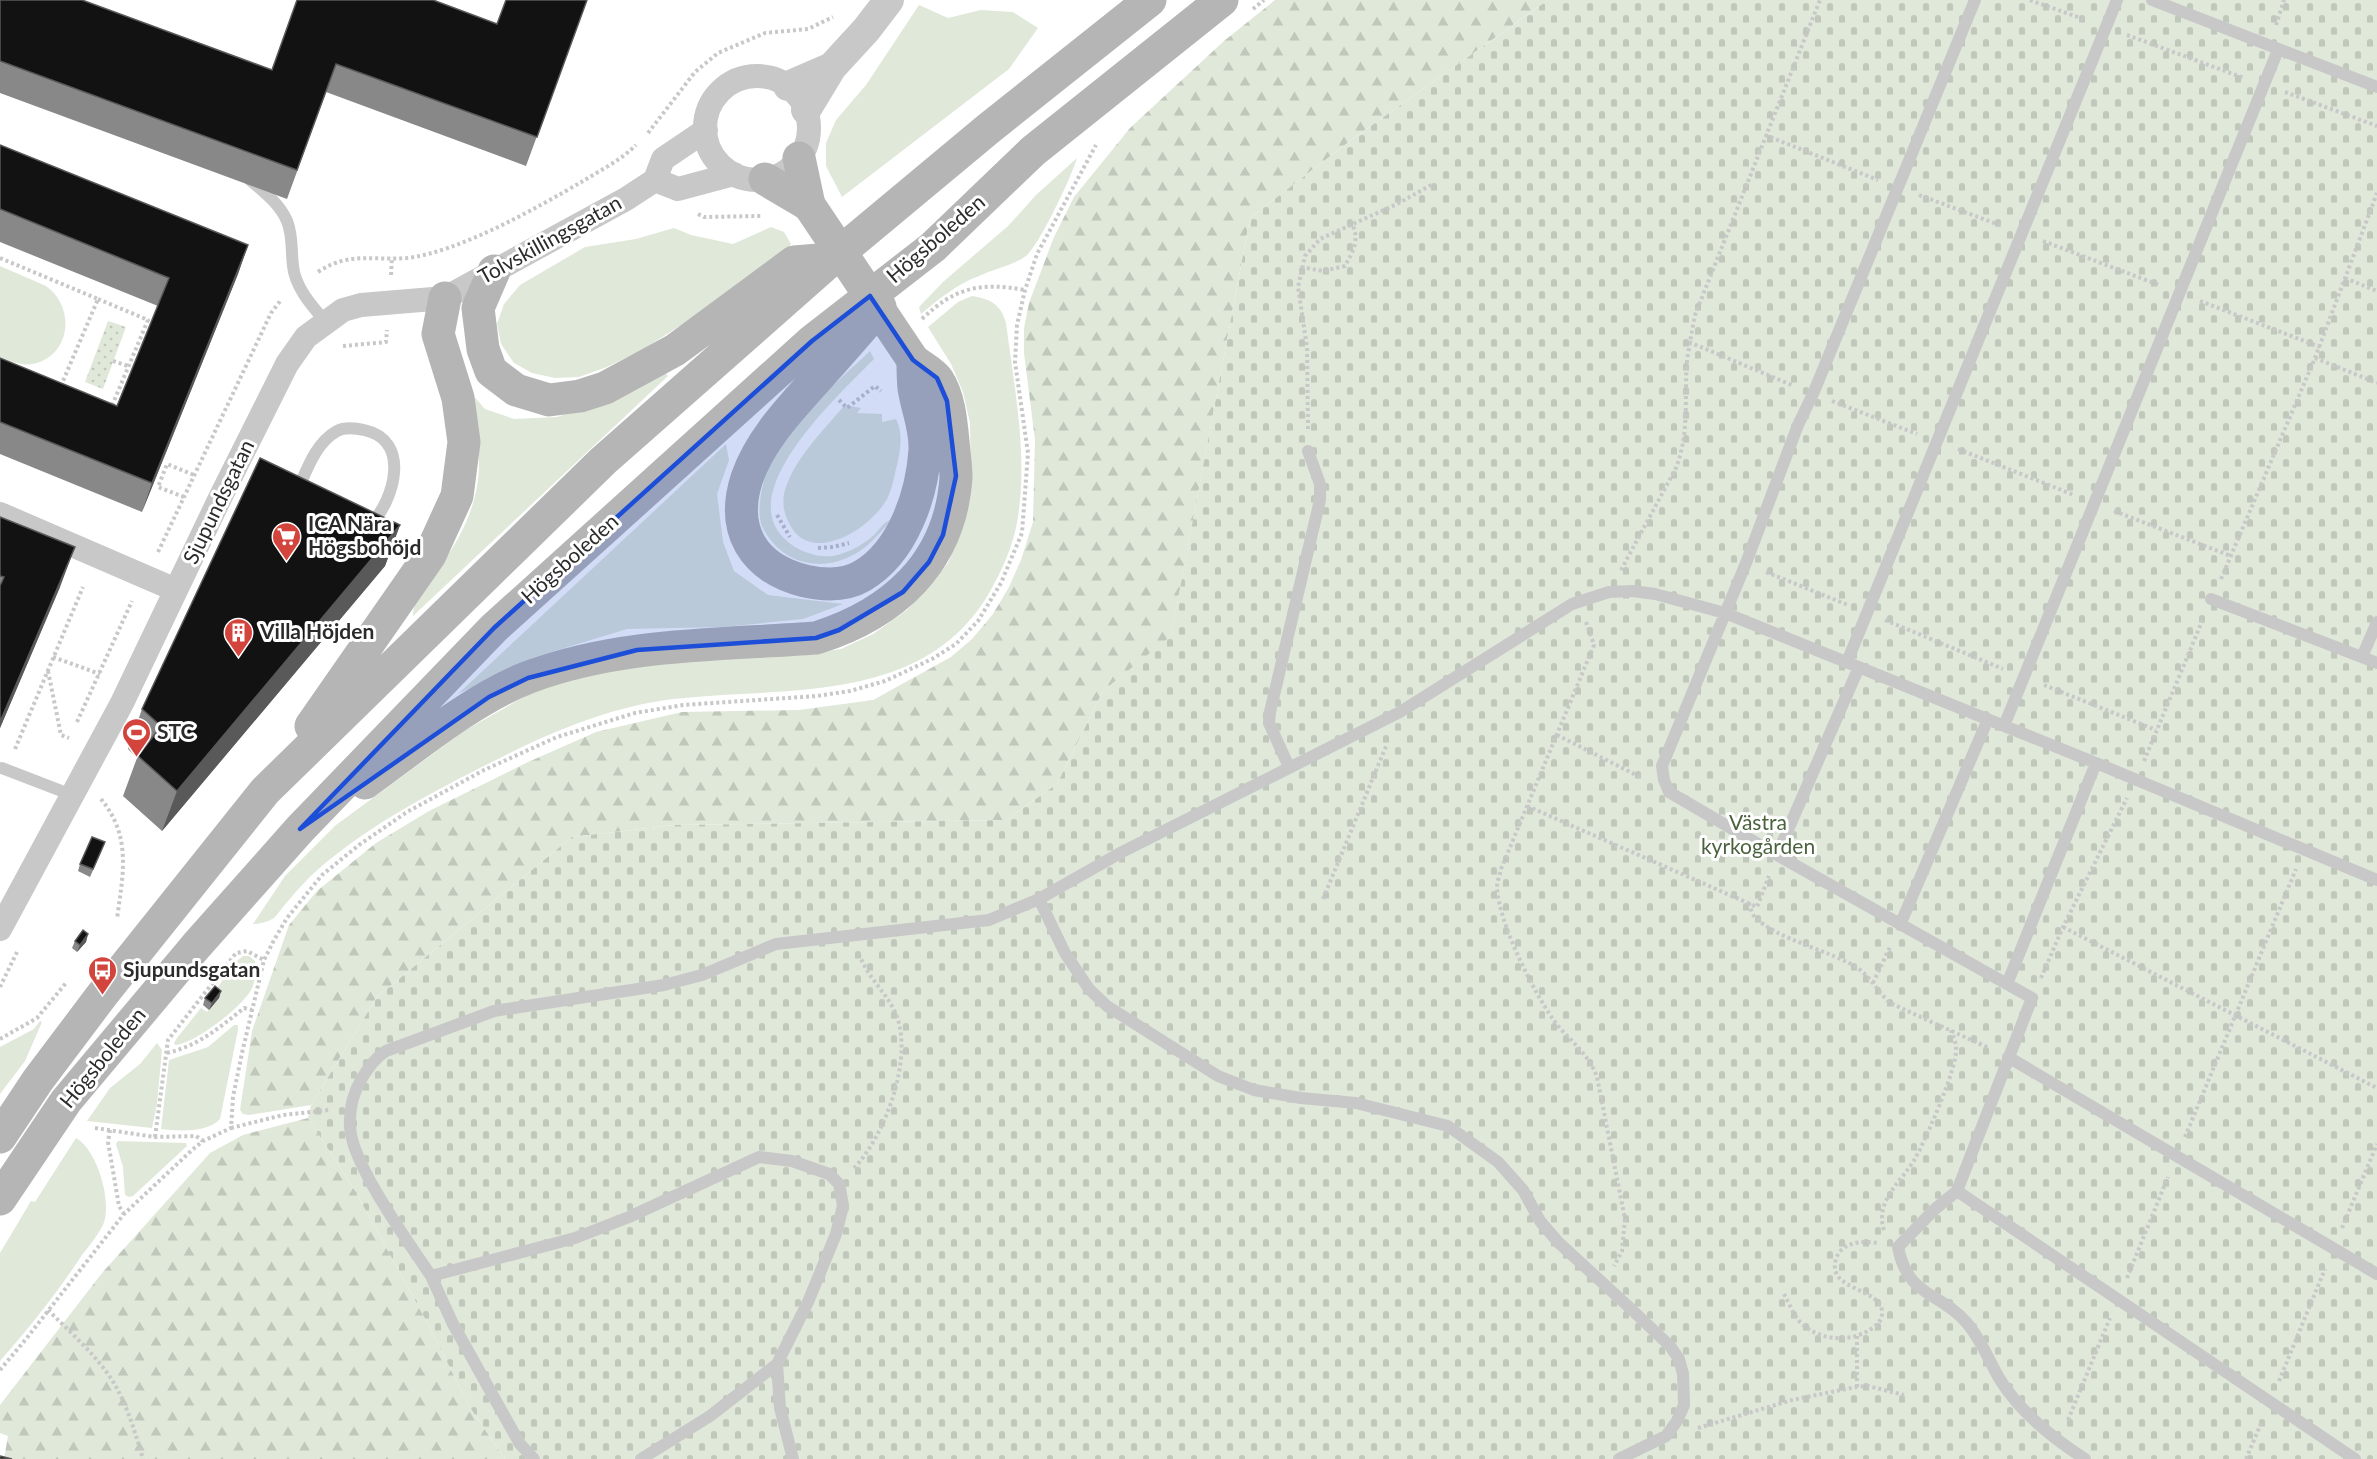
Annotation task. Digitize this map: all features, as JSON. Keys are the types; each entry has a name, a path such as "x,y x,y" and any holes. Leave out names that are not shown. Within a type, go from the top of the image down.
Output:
{"main road":[{"name":"Högsboleden","path":"0,1137 38,1080 102,995 265,791 603,461 832,259 988,129 1150,0"},
{"name":"Högsboleden","path":"0,1199 66,1101 196,946 300,829 503,620 812,341 933,246 1032,151 1233,7"},
{"path":"300,829 489,697 528,678 576,663 637,650 816,638 839,630 876,611 903,592 930,562 943,535 951,508 956,476 947,401 937,378 913,360 809,205 799,158"},
{"path":"750,176 809,205"},
{"path":"913,360 914,388 924,425 925,451 910,514 897,541 871,569 862,576 846,582 816,584 774,570 756,554 748,542 742,520 743,494 754,462 762,446 794,405 933,246"},
{"path":"494,271 478,308 483,349 491,371 516,390 549,400 579,396 605,388 675,350 794,262 832,259"},
{"path":"265,791 429,555 457,496 464,442 458,398 438,334 445,298"}],"street":[{"path":"806,110 832,67 866,30 889,0"},
{"path":"788,86 832,67"},
{"path":"655,180 678,189 750,176 783,173 799,158 804,149 808,135 806,110 788,86 773,78 757,76 733,82 723,89 712,102 707,118 706,130 714,156 724,168 750,176"},
{"name":"Tolvskillingsgatan","path":"445,298 626,199 655,180 663,159 706,130"},
{"name":"Sjupundsgatan","path":"0,929 122,703 176,590 240,472 287,364 306,337 343,310 361,304 445,298"},
{"path":"0,514 176,590"}],"lane":[{"path":"1976,0 1813,394 1798,425 1746,563 1662,766 1669,792 2032,998 1957,1191 1935,1209 1898,1247 1901,1262 1917,1287 1964,1320 1974,1331 2015,1401 2032,1419 2085,1459"},
{"path":"1846,662 2117,0"},
{"path":"2152,0 2377,87"},
{"path":"2004,726 2278,50"},
{"path":"250,180 274,200 287,220 292,242 293,269 298,284 308,302 325,321"},
{"path":"297,494 311,460 326,440 338,430 356,428 370,431 381,438 390,449 396,464 393,483 378,517 371,524 349,515"},
{"path":"1289,767 1269,723 1269,712 1320,500 1320,484 1308,451"},
{"path":"534,1459 520,1444 453,1324 431,1276 380,1198 356,1152 350,1129 350,1110 354,1091 376,1058 402,1044 494,1011 664,986 702,975 776,944 990,920 1039,899 1122,852 1400,712 1575,603 1609,592 1633,591 1655,594 1725,613 2096,762 2377,880"},
{"path":"2211,599 2377,663"},
{"path":"2362,657 2377,622"},
{"path":"1777,855 1859,667"},
{"path":"1900,925 1988,719"},
{"path":"2007,984 2096,762"},
{"path":"4,769 72,795"},
{"path":"1039,899 1065,953 1089,988 1107,1006 1183,1056 1237,1084 1254,1090 1301,1098 1356,1103 1448,1126 1498,1162 1523,1190 1546,1228 1670,1346 1679,1359 1683,1374 1684,1405 1677,1421 1666,1437 1620,1459"},
{"path":"2008,1057 2377,1274"},
{"path":"431,1276 575,1238 629,1217 759,1157 792,1161 829,1174 839,1184 843,1206 836,1234 808,1302 777,1365 710,1416 641,1459"},
{"path":"1957,1191 2355,1459"},
{"path":"777,1365 780,1408 793,1459"}],"path":[{"path":"1233,7 1264,0"},
{"path":"1609,592 1676,468 1683,450 1686,434 1687,363 1695,315 1820,0"},
{"path":"2030,0 2377,126"},
{"path":"74,727 271,313 284,296 322,269 347,259 407,258 453,246 549,201 634,148 662,116 694,72 718,53 765,33 808,29 839,12"},
{"path":"231,1128 233,1097 264,960 287,918 322,875 359,846 417,807 484,770 556,736 635,712 683,705 817,696 850,691 885,681 932,659 956,644 978,621 1001,583 1022,533 1028,453 1015,362 1017,326 1025,290 1037,254 1066,196 1096,144 1104,136"},
{"path":"1308,451 1307,348 1298,287 1305,256 1320,239 1421,192 1433,184"},
{"path":"1301,267 1323,271 1345,266 1357,234 1352,224"},
{"path":"333,348 386,342 392,257"},
{"path":"0,258 148,320 109,413"},
{"path":"2345,278 2377,291"},
{"path":"58,392 98,299"},
{"path":"2315,358 2377,383"},
{"path":"113,361 128,366"},
{"path":"832,408 838,400 847,408 875,386"},
{"path":"184,497 158,487 167,464 195,475"},
{"path":"777,506 777,516 796,542"},
{"path":"812,548 833,548 852,542"},
{"path":"1746,563 2156,730"},
{"path":"4,769 83,587"},
{"path":"1575,603 1585,619 1594,645 1501,869 1497,887 1512,938 1535,991 1559,1026 1589,1058 1597,1077 1625,1219 1622,1251 1605,1285"},
{"path":"53,657 100,674"},
{"path":"47,785 69,738 61,735 58,726 48,670"},
{"path":"1323,899 1400,712"},
{"path":"1557,735 1645,779 1664,780"},
{"path":"99,797 112,812 124,851 117,919"},
{"path":"1527,806 1757,907 1777,855"},
{"path":"1749,903 1754,915 1769,926 1802,943 1843,959 1861,970 1890,1003 2008,1057"},
{"path":"1873,983 1900,925"},
{"path":"2063,927 2377,1088"},
{"path":"155,1137 168,1040 236,953 247,951 264,960"},
{"path":"839,1184 863,1159 879,1129 891,1100 901,1060 901,1029 897,1017 860,958"},
{"path":"0,1039 37,1018 66,983"},
{"path":"167,1053 187,1048 206,1038 244,1008 252,1010"},
{"path":"176,1022 180,1026"},
{"path":"1898,1247 1885,1232 1882,1223 1883,1204 1915,1158 1932,1122 1956,1057 1956,1046 1951,1030"},
{"path":"0,1370 124,1214 203,1141 231,1128 283,1115 350,1110"},
{"path":"95,1128 155,1137 196,1136 203,1141"},
{"path":"110,1130 108,1142 119,1206 124,1214"},
{"path":"2246,1459 2377,1144"},
{"path":"1784,1294 1800,1321 1820,1335 1845,1339 1857,1336 1876,1326 1883,1315 1882,1307 1870,1295 1852,1287 1838,1276 1835,1262 1838,1254 1851,1244 1864,1242 1898,1247"},
{"path":"48,1310 81,1343 111,1380 132,1425 142,1459"},
{"path":"1857,1336 1857,1387"},
{"path":"1666,1437 1740,1418 1802,1398 1857,1387 1868,1386 1904,1395"}],"highlighted area":[{"path":"870,296 913,360 937,378 947,401 956,476 943,535 929,562 903,592 839,630 816,638 637,650 528,678 489,697 300,829 494,628 812,341"}],"green space":[{"path":"1275,0 1548,0 1354,138 1250,218 1171,637 1103,691 1057,784 1006,820 674,825 572,837 377,997 311,1105 243,1114 240,1110 252,1031 289,925 317,891 376,843 429,811 526,763 596,732 682,712 799,710 873,700 951,657 972,639 993,614 1009,587 1021,560 1033,522 1035,440 1024,353 1024,328 1029,303 1054,237 1074,197 1130,128 1224,41"},
{"name":"Västra kyrkogården","path":"1548,0 2377,0 2377,1459 505,1459 471,1409 422,1313 354,1189 308,1118 311,1105 377,997 572,837 674,825 1006,820 1057,784 1103,691 1171,636 1250,218 1354,138"},
{"path":"919,5 948,18 981,10 1013,12 1038,28 1009,69 842,197 826,166 826,143 836,120 866,85"},
{"path":"1077,158 1047,225 1026,256 963,283 941,297 921,314 919,307 943,282 1008,226 1036,195"},
{"path":"771,227 784,232 791,244 787,250 711,306 645,348 607,367 579,377 555,378 532,373 514,363 501,344 497,324 504,304 520,285 585,247 636,239 674,228 691,235 733,244"},
{"path":"0,266 46,286 56,295 62,306 65,330 62,341 46,359 29,364 0,358"},
{"path":"972,296 984,299 998,307 1006,323 1019,420 1021,493 1016,527 1003,567 988,595 960,631 926,656 888,673 847,684 804,690 716,695 654,702 615,711 557,731 469,774 393,815 323,865 274,918 253,924 285,876 336,825 464,731 538,689 586,675 653,663 803,654 841,649 873,634 907,610 948,563 963,527 971,495 970,423 963,392 951,364 928,327 958,302"},
{"path":"108,321 126,327 103,389 85,382"},
{"path":"870,351 874,359 817,419 797,444 781,471 772,496 773,520 786,540 796,547 820,556 833,556 844,553 870,539 890,520 872,541 844,559 813,564 798,560 784,553 762,526 759,511 766,474 772,459 792,429"},
{"path":"662,369 668,376 413,616 419,595 456,542 474,499 479,456 471,410 463,384 485,409 514,419 557,417 604,401"},
{"path":"843,407 861,408 857,413 882,414 882,422 896,419 900,431 900,444 891,489 879,511 853,532 824,543 810,542 797,535 788,521 784,505 785,490 795,467 810,446"},
{"path":"726,444 729,460 717,494 723,542 734,571 768,595 843,604 803,619 723,627 627,629 535,657 458,694"},
{"path":"243,956 249,956 256,964 254,982 247,995 218,1023 194,1038 175,1045 177,1038 201,1008 207,1012 219,997 215,992 233,964"},
{"path":"40,1021 42,1022 25,1061 0,1094 0,1047 34,1029"},
{"path":"234,1025 238,1025 238,1030 220,1119 215,1124 201,1129 161,1129 169,1060 208,1047"},
{"path":"157,1043 162,1050 157,1104 152,1128 87,1121 110,1088 140,1064"},
{"path":"308,1118 354,1189 422,1313 471,1409 505,1459 4,1459 8,1436 0,1433 0,1405 102,1273 210,1153 243,1135"},
{"path":"76,1138 90,1153 101,1177 106,1204 103,1225 53,1296 0,1361 0,1253 31,1201 35,1202"},
{"path":"118,1141 186,1143 187,1146 133,1196 129,1197 125,1195 123,1167 116,1144"}],"building":[{"path":"0,0 82,0 272,70 297,0 433,0 497,24 506,0 587,0 537,137 336,64 297,170 0,61"},
{"path":"0,145 248,245 152,483 0,422 0,358 117,406 169,278 0,209"},
{"name":"Villa Höjden","path":"260,458 400,525 177,791 138,756 161,726 142,709"},
{"path":"0,517 75,547 0,722 0,586 4,577 0,576"},
{"path":"92,837 105,842 93,869 80,864"},
{"path":"83,930 88,934 80,945 75,941"},
{"path":"215,986 221,991 212,1003 205,998"}],"place":[{"name":"ICA Nära Högsbohöjd","path":"287,562"},
{"name":"Villa Höjden","path":"239,658"},
{"name":"STC","path":"136,758"},
{"name":"Sjupundsgatan","path":"102,996"}]}
